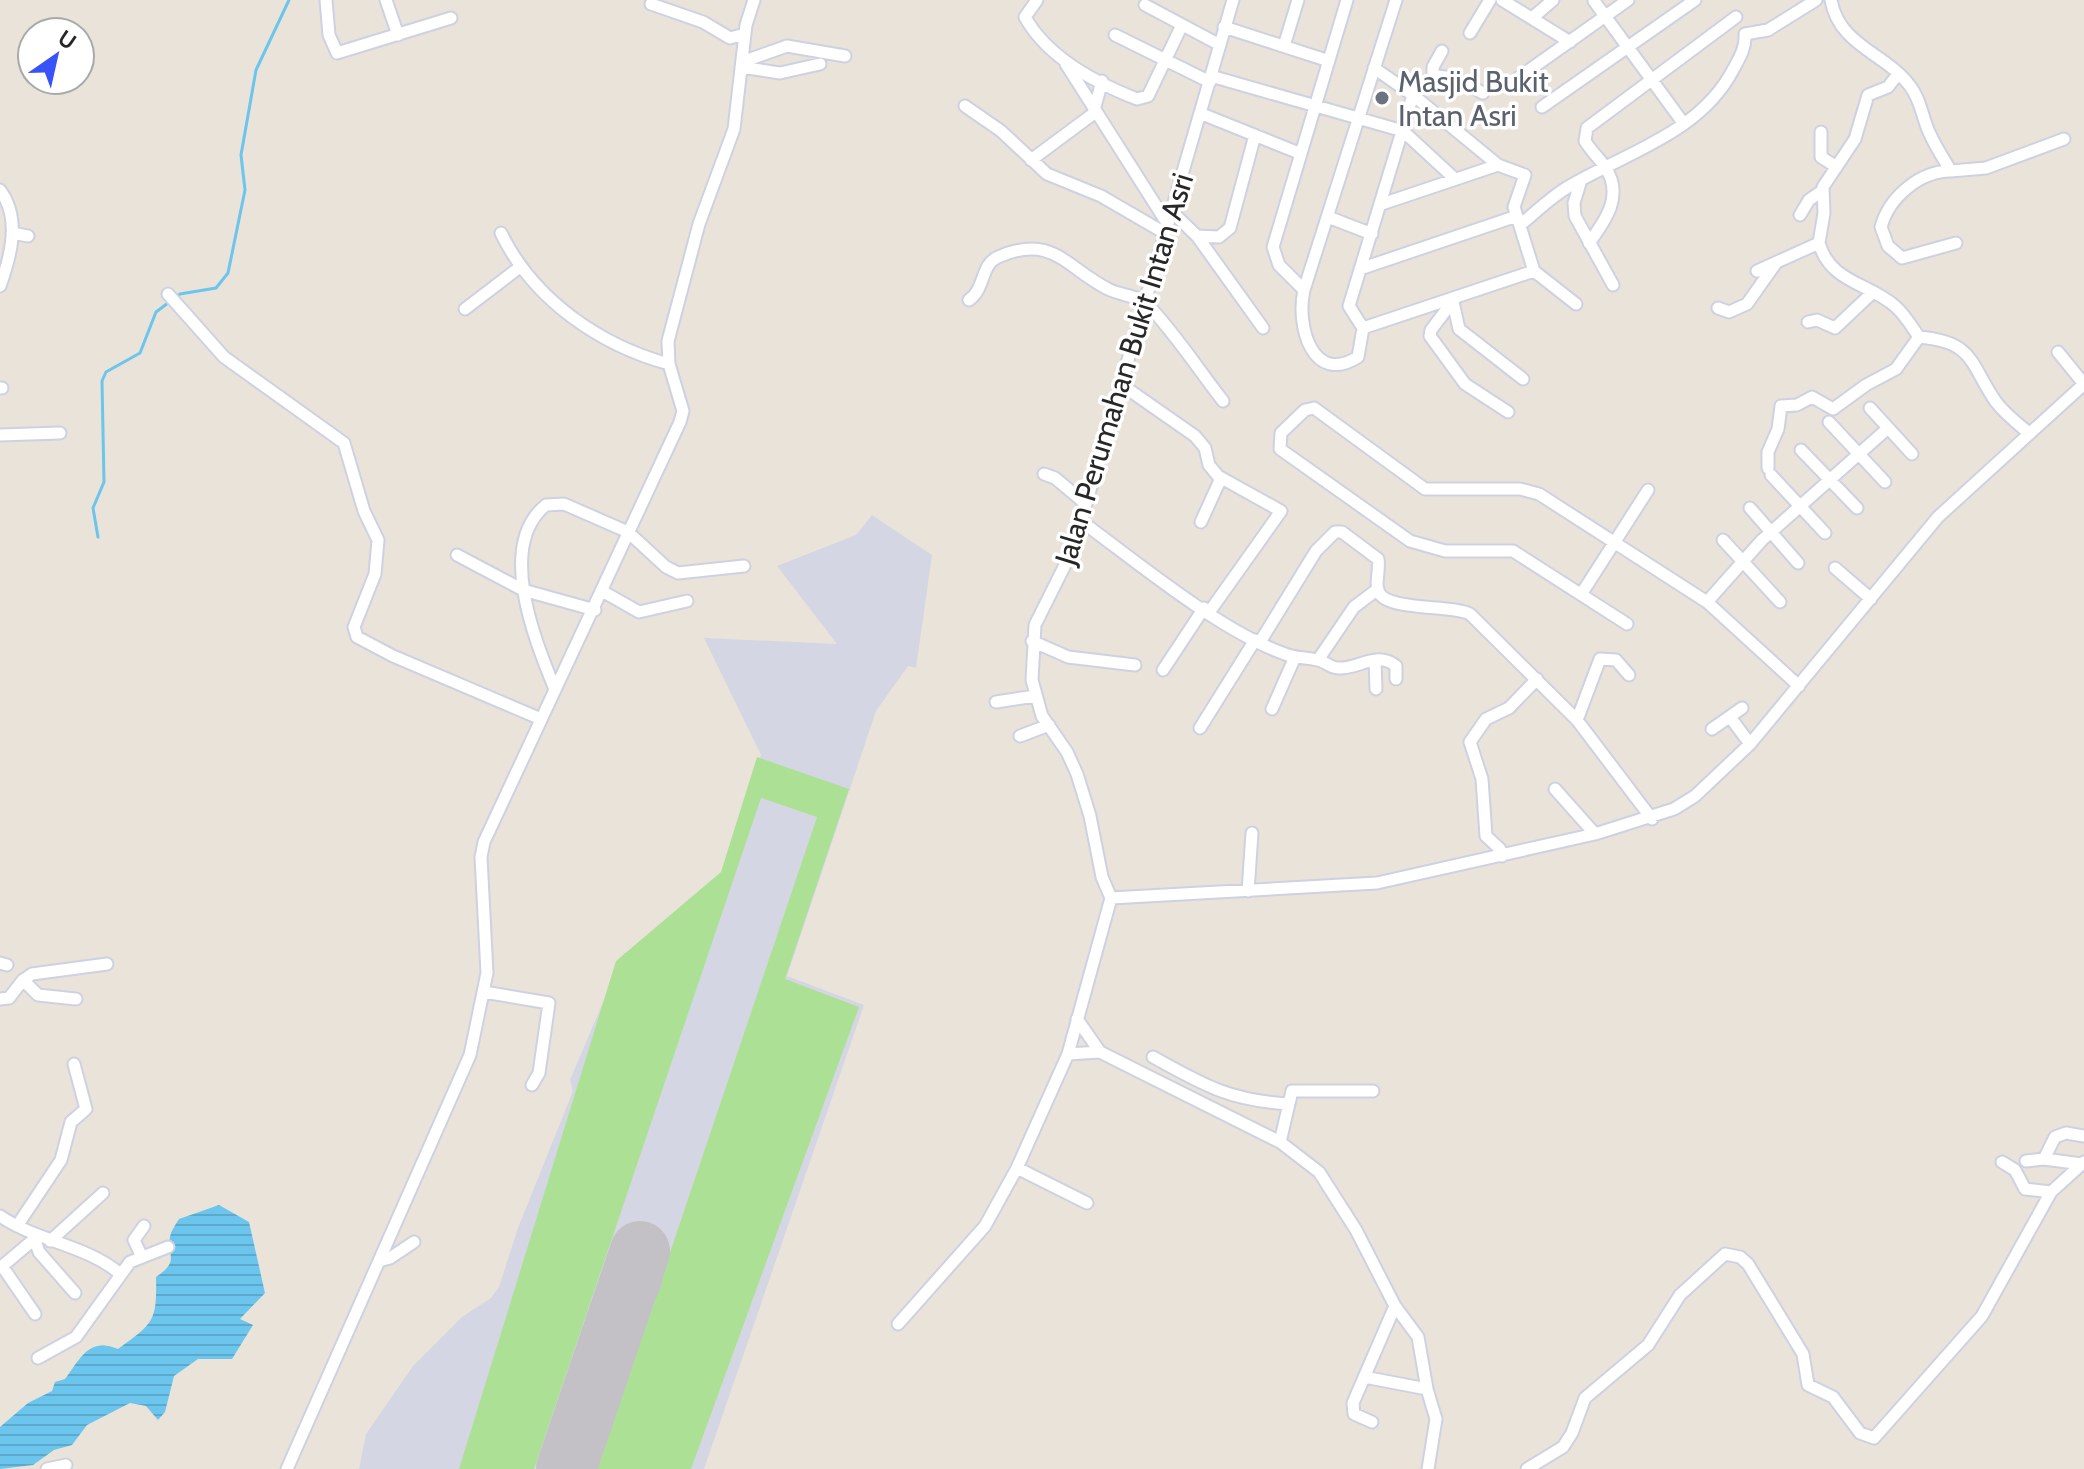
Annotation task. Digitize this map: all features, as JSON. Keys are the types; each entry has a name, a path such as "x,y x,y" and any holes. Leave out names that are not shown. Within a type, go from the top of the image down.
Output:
{"street":[{"path":"326,0 329,35 336,53 451,18"},
{"path":"386,0 398,35"},
{"path":"287,1469 470,1055 487,973 481,857 484,842 554,687 595,610 680,422 683,411 669,364 668,341 699,224 734,129 745,34 754,0"},
{"path":"1037,0 1025,17 1043,43 1102,81 1142,99 1148,96 1163,59 1182,25"},
{"name":"Jalan Perumahan Bukit Intan Asri","path":"1111,898 1103,883 1090,816 1077,774 1035,696 1031,670 1032,641 1037,621 1061,576 1081,521 1233,0"},
{"path":"1284,46 1298,0"},
{"path":"1304,290 1289,278 1273,253 1326,60 1347,0"},
{"path":"1396,0 1300,308 1302,326 1311,346 1326,365 1335,367 1357,359 1363,328 1349,308 1413,95 1433,77 1454,78 1483,93"},
{"path":"1470,33 1490,0"},
{"path":"1502,0 1570,42"},
{"path":"1532,18 1553,0"},
{"path":"1518,78 1628,0"},
{"path":"1542,107 1695,0"},
{"path":"1360,269 1518,220 1581,180 1607,169 1684,124 1719,95 1744,48 1745,34 1768,30 1816,0"},
{"path":"1831,0 1837,19 1849,37 1898,74 1919,101 1929,132 1951,171"},
{"path":"1594,1 1684,124"},
{"path":"651,4 703,22 730,38 745,34"},
{"path":"1145,5 1220,45"},
{"path":"1589,243 1613,205 1607,169 1585,141 1587,128 1736,17"},
{"path":"1224,27 1326,60"},
{"path":"1115,35 1210,79 1403,131 1455,179"},
{"path":"741,65 787,46 845,56"},
{"path":"1433,77 1433,67 1442,51"},
{"path":"1061,57 1167,222"},
{"path":"741,65 780,73 820,64"},
{"path":"1374,68 1413,95 1498,165 1525,175 1515,202 1534,271 1576,304"},
{"path":"1800,215 1809,200 1822,191 1835,166 1855,139 1858,119 1868,95 1888,87 1898,74"},
{"path":"1031,160 1091,116 1102,81"},
{"path":"965,106 1001,131 1055,179 1197,236 1219,237 1230,228 1255,135"},
{"path":"1202,114 1299,153"},
{"path":"1821,132 1821,157 1835,166"},
{"path":"1956,243 1902,258 1893,253 1881,227 1891,206 1907,188 1932,173 1986,168 2064,139"},
{"path":"1382,204 1498,165"},
{"path":"1581,180 1574,210 1613,285"},
{"path":"0,190 7,202 13,248 0,286"},
{"path":"1822,191 1824,213 1819,243 1834,270 1896,307 1919,337 1944,339 1965,351 1997,403 2029,433"},
{"path":"1328,217 1372,234"},
{"path":"12,233 28,236"},
{"path":"501,233 520,267 585,327 639,356 669,364"},
{"path":"1197,236 1263,328"},
{"path":"1757,271 1819,243"},
{"path":"969,300 981,288 991,261 1015,251 1054,252 1103,287 1144,301 1223,401"},
{"path":"1718,308 1729,312 1747,304 1776,263"},
{"path":"465,309 520,267"},
{"path":"1363,328 1534,271"},
{"path":"168,294 224,357 344,443 364,511 378,540 375,574 354,627 357,637 393,656 541,719"},
{"path":"1808,322 1817,320 1835,328 1871,294"},
{"path":"1455,299 1459,329 1523,379"},
{"path":"1455,299 1431,330 1431,339 1465,384 1508,412"},
{"path":"1825,533 1769,472 1768,452 1778,429 1781,406 1797,405 1812,397 1829,409 1836,408 1866,385 1896,369 1919,337"},
{"path":"898,1324 985,1226 1017,1168 1068,1054 1111,898 1377,883 1652,819 1695,796 1750,744 1938,517 2084,384 2058,352"},
{"path":"2069,367 2080,357"},
{"path":"1119,383 1195,436 1205,448 1212,470 1221,478 1281,511 1163,670"},
{"path":"1627,624 1513,551 1436,550 1398,535 1280,449 1281,433 1305,410 1314,408 1425,489 1530,491 1616,540 1707,602 1799,686"},
{"path":"1870,408 1912,454"},
{"path":"1829,422 1885,482"},
{"path":"1707,602 1741,561 1770,533 1887,429"},
{"path":"0,435 60,433"},
{"path":"1801,450 1857,508"},
{"path":"1044,474 1055,478 1086,504"},
{"path":"1201,522 1221,478"},
{"path":"1582,593 1648,490"},
{"path":"554,687 534,636 523,590 526,538 539,512 551,503 564,504 628,532 666,567 678,573 744,566"},
{"path":"1750,508 1798,563"},
{"path":"1081,521 1207,610 1258,641 1295,657 1318,660 1339,668 1375,661 1394,664 1396,679"},
{"path":"1200,728 1316,551 1335,532 1342,532 1376,557 1378,589 1383,597 1432,609 1455,608 1470,614 1577,720 1652,819"},
{"path":"1723,540 1780,602"},
{"path":"457,555 523,590 595,610"},
{"path":"1835,568 1871,599"},
{"path":"1318,660 1354,607 1378,589"},
{"path":"602,591 639,612 687,601"},
{"path":"1032,641 1068,657 1135,665"},
{"path":"1272,709 1295,657"},
{"path":"1577,720 1600,659 1616,660 1629,675"},
{"path":"1375,661 1376,689"},
{"path":"1502,856 1486,835 1482,779 1470,742 1486,719 1509,708 1537,679"},
{"path":"996,702 1035,696"},
{"path":"1712,729 1742,708"},
{"path":"1730,717 1750,744"},
{"path":"1020,736 1049,725"},
{"path":"1555,789 1595,834"},
{"path":"1248,891 1252,833"},
{"path":"0,999 9,998 23,980 46,970 107,964"},
{"path":"23,980 38,995 76,999"},
{"path":"484,992 549,1003 539,1073 532,1085"},
{"path":"1077,1019 1100,1052"},
{"path":"1068,1054 1100,1052 1202,1101 1280,1142 1307,1160 1333,1191 1395,1306 1418,1337 1436,1426 1428,1469"},
{"path":"1153,1057 1208,1087 1244,1101 1288,1104"},
{"path":"17,1226 61,1160 71,1122 86,1109 74,1064"},
{"path":"1202,1101 1208,1087"},
{"path":"1280,1142 1289,1094 1297,1089 1373,1091"},
{"path":"2044,1159 2055,1137 2066,1133 2084,1136"},
{"path":"2026,1161 2044,1159 2083,1163"},
{"path":"2002,1162 2015,1170 2025,1189 2051,1192"},
{"path":"1527,1469 1563,1447 1572,1433 1585,1398 1648,1345 1680,1295 1725,1254 1740,1257 1748,1264 1788,1324 1803,1354 1808,1385 1833,1397 1860,1433 1874,1438 1989,1308 2051,1192 2083,1163"},
{"path":"1017,1168 1087,1203"},
{"path":"50,1241 103,1193"},
{"path":"0,1216 33,1238 75,1293"},
{"path":"141,1255 134,1240 144,1226"},
{"path":"33,1238 50,1241 103,1262 119,1273"},
{"path":"33,1238 1,1267 35,1314"},
{"path":"379,1261 414,1242"},
{"path":"38,1358 76,1337 119,1273 141,1255 168,1247"},
{"path":"1372,1422 1358,1418 1352,1410 1395,1306"},
{"path":"1364,1377 1427,1389"},
{"path":"47,1469 66,1465"}],"shaded area":[{"path":"872,515 932,555 916,668 908,666 876,711 787,976 864,1005 704,1469 359,1469 366,1434 413,1366 462,1317 491,1298 499,1287 518,1228 573,1091 570,1080 624,953 629,953 722,872 761,755 704,638 837,644 777,566 856,535"}],"green space":[{"path":"757,757 849,789 785,979 859,1007 691,1469 597,1469 817,817 761,798 534,1469 459,1469 616,961 721,872"}],"water":[{"path":"219,1205 249,1222 265,1293 240,1319 253,1325 232,1359 198,1359 174,1376 165,1412 158,1420 146,1406 130,1403 87,1425 72,1445 54,1450 33,1465 0,1469 0,1427 28,1403 52,1391 55,1382 65,1379 86,1352 99,1346 118,1349 146,1326 156,1303 156,1277 170,1263 170,1237 175,1225 179,1219"}],"waterway":[{"path":"98,537 93,508 104,482 102,381 106,372 140,353 156,312 180,294 216,288 228,273 245,190 241,155 256,70 289,0"}],"taxiway":[{"path":"611,1337 616,1268 626,1259 637,1259 649,1268 649,1286 615,1326"}],"runway":[{"path":"566,1469 640,1251"}],"place":[{"name":"Masjid Bukit Intan Asri","path":"1382,98"}]}
